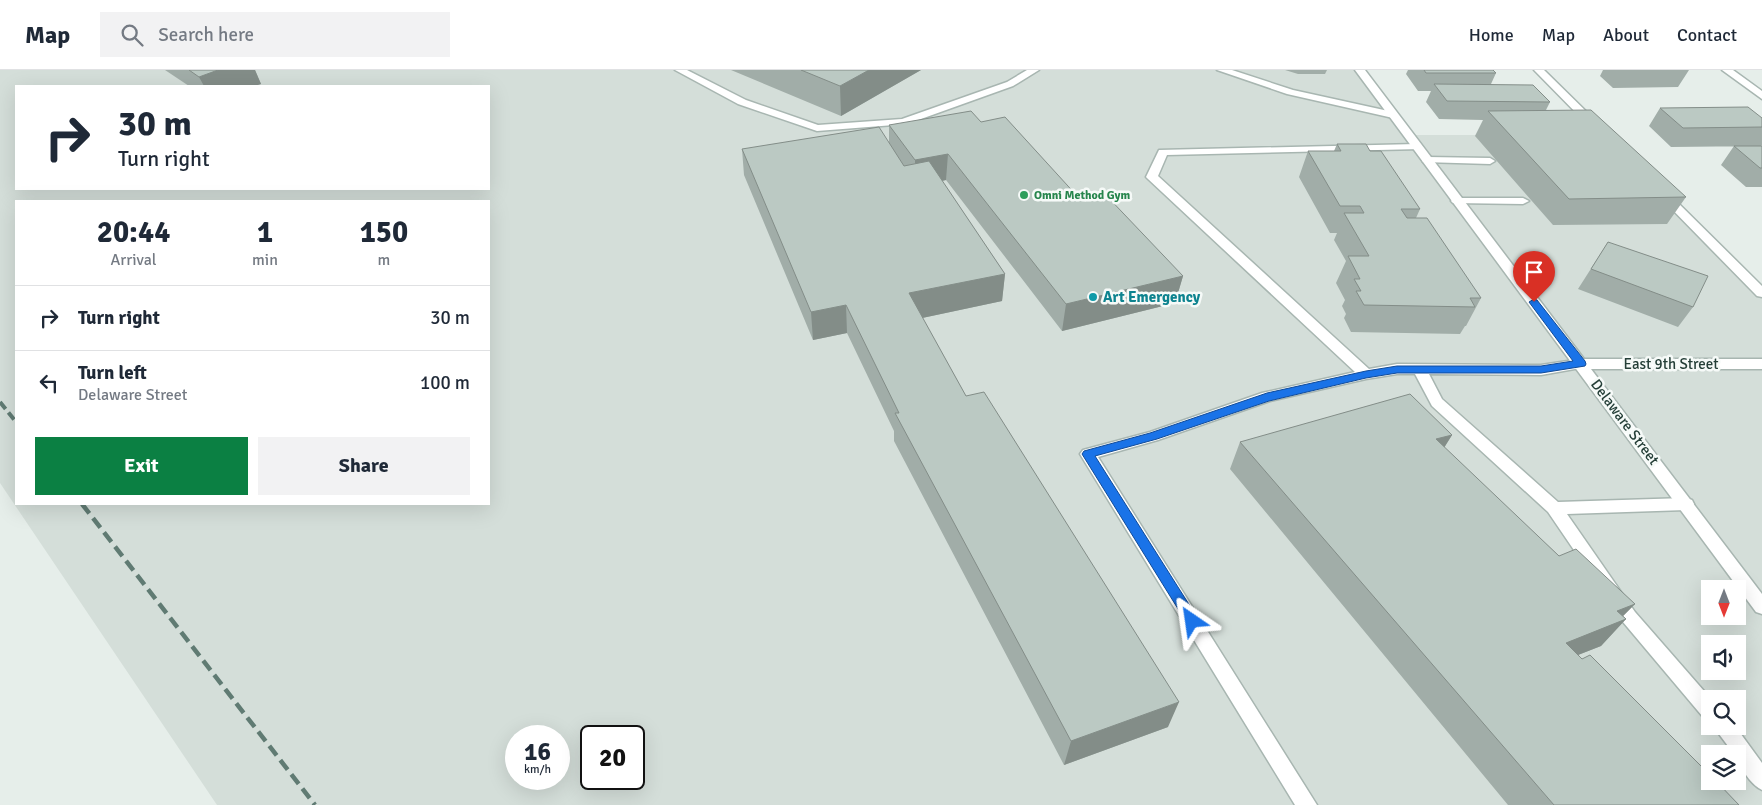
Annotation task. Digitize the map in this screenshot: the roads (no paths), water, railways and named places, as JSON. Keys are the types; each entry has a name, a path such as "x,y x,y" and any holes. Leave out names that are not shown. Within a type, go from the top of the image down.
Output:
{"street":[{"path":"680,70 742,102 817,128 903,122 1010,84 1034,70"},
{"path":"1222,70 1290,92 1393,115"},
{"name":"Delaware Street","path":"1360,70 1762,607"},
{"path":"1539,70 1598,129"},
{"path":"1727,70 1762,96"},
{"path":"1366,374 1152,177 1163,152 1417,147"},
{"path":"1427,160 1490,161"},
{"path":"1656,188 1762,293"},
{"path":"1457,201 1523,200"},
{"name":"East 9th Street","path":"1307,805 1088,454 1153,436 1267,397 1366,374 1397,370 1541,370 1581,364 1762,364"},
{"path":"1419,370 1437,402 1554,508 1629,617 1701,701"},
{"path":"1554,508 1686,504"},
{"path":"1731,735 1762,780"}],"railway":[{"path":"0,402 15,421"},
{"path":"83,505 315,805"}],"place":[{"name":"Omni Method Gym","path":"1024,195"},
{"name":"Art Emergency","path":"1093,297"}]}
